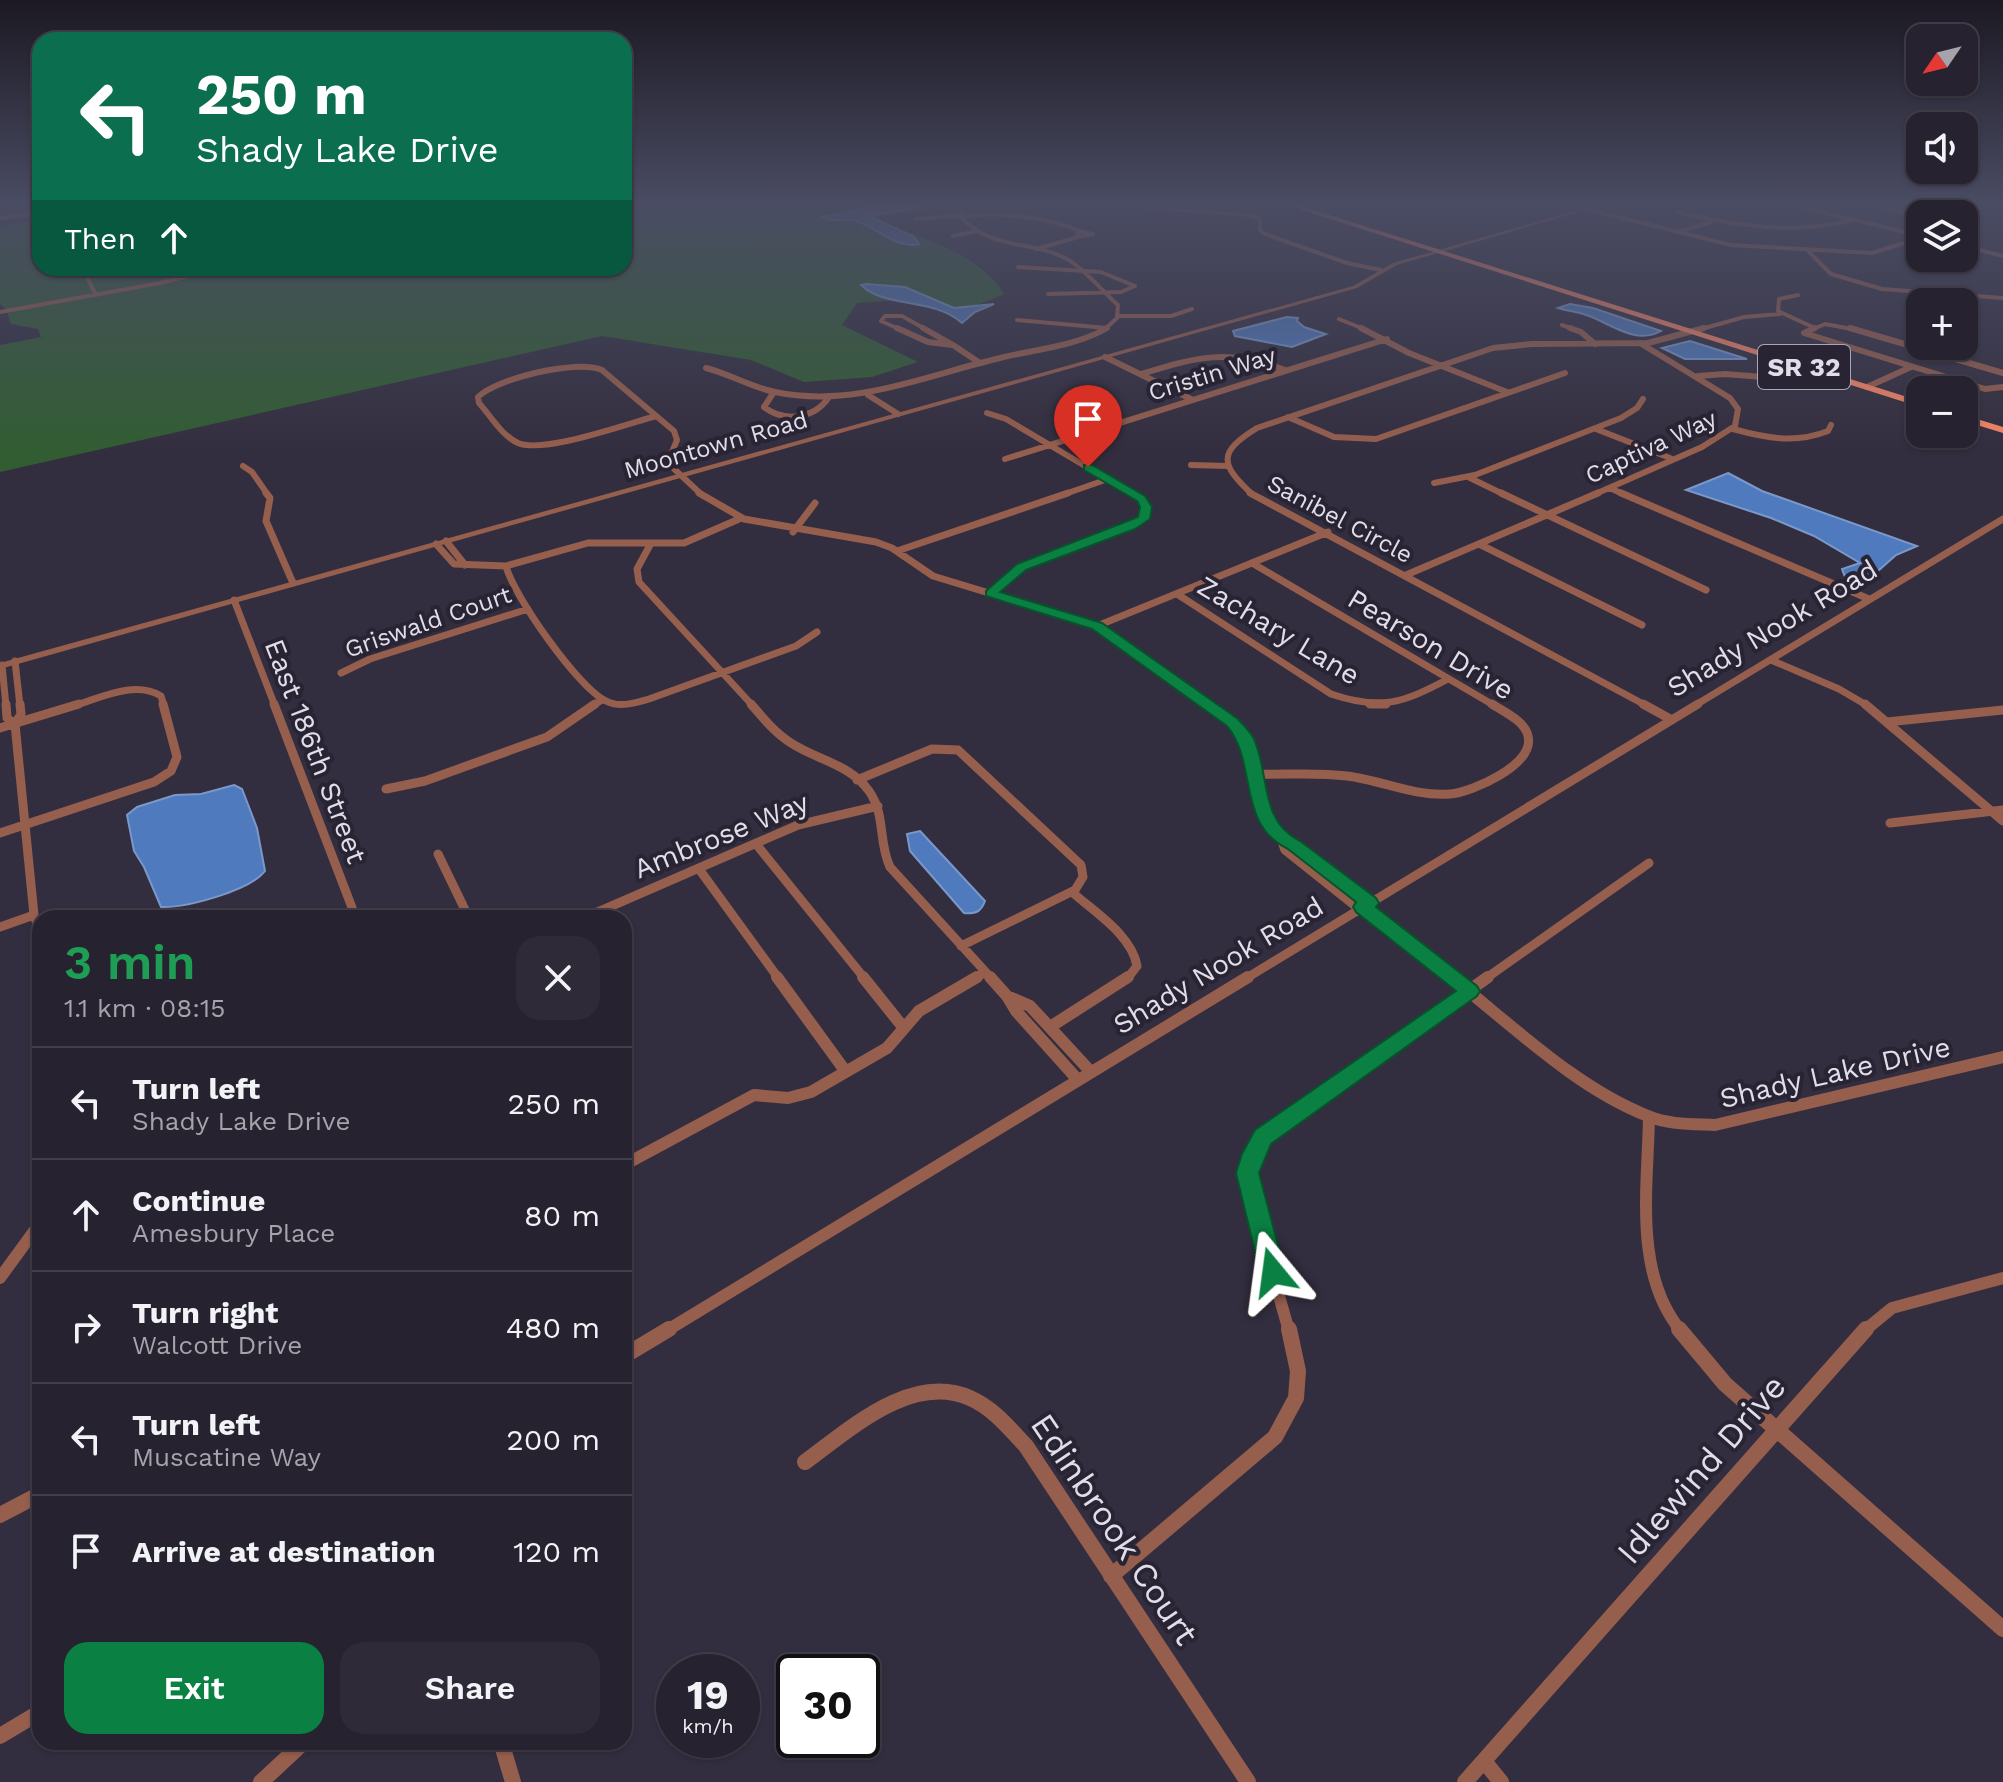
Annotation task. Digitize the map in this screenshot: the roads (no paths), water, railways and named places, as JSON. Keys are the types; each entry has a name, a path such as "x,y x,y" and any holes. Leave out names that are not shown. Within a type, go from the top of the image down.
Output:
{"main road":[{"name":"SR 32","path":"1540,284 1906,400"},
{"path":"1978,422 2003,430"}],"street":[{"path":"90,284 96,295"},
{"path":"0,312 146,284"},
{"path":"1094,284 1118,305 1119,316"},
{"path":"1048,294 1126,292 1135,286 1131,284"},
{"name":"Moontown Road","path":"1,665 1359,284"},
{"path":"1867,284 1892,291 2003,298"},
{"path":"1780,314 1779,299 1798,295"},
{"path":"706,368 774,392 829,397 868,395 980,363 1077,341 1107,328 1119,316 1171,316 1192,309"},
{"path":"1191,465 1228,466 1229,449 1239,437 1288,417 1507,345 1640,343 1726,319 1780,314 1815,328"},
{"path":"953,345 928,342 880,319 890,315 902,316 953,345 980,363"},
{"path":"1339,319 1387,339 1404,351 1507,392"},
{"path":"1017,320 1067,322 1107,328"},
{"path":"2003,373 1836,324 1825,324 1804,333 1985,389 2003,387"},
{"path":"1562,325 1581,332 1595,344"},
{"name":"Cristin Way","path":"1005,459 1387,339"},
{"name":"Captiva Way","path":"1406,575 1610,488 1733,429 1739,416 1735,404 1723,392 1640,343"},
{"path":"1141,374 1222,352 1252,356 1285,370"},
{"path":"1105,357 1191,399"},
{"path":"656,416 550,444 529,445 515,441 478,401 483,392 500,383 588,366 602,370 656,416 677,434 669,459 680,476"},
{"path":"1867,387 1911,367"},
{"path":"1288,417 1325,435 1352,440 1383,437 1565,373"},
{"path":"1698,376 1731,374 1763,377"},
{"path":"774,392 764,402 764,407 784,416 817,411 829,397"},
{"path":"878,393 902,413"},
{"path":"868,395 902,413"},
{"path":"1082,396 1089,404 1120,421"},
{"path":"1434,483 1468,477 1596,429 1626,416 1643,399"},
{"path":"987,413 1006,419 1108,479 1144,502 1147,510 1144,519 1131,526 1021,567 990,594"},
{"path":"1733,429 1798,441 1828,431 1831,425"},
{"path":"1596,429 1670,458"},
{"path":"1352,440 1353,449"},
{"path":"243,466 252,472 270,498 266,521 293,583"},
{"name":"Sanibel Circle","path":"1228,466 1240,484 1253,495 1328,532 1672,720"},
{"name":"Shady Lake Drive","path":"680,476 717,507 739,519 793,532 865,539 897,551 933,576 1097,626 1240,729 1248,744 1265,816 1285,850 1364,906 1592,1088 1649,1117 1679,1124 1715,1125 2003,1057"},
{"path":"1468,477 1544,516 1706,590"},
{"path":"897,551 1108,479"},
{"path":"1610,488 1869,599"},
{"path":"793,532 815,503"},
{"path":"436,544 450,562 506,566 588,543 650,545 692,541 739,519"},
{"name":"Shady Nook Road","path":"632,1351 2003,519"},
{"path":"1097,626 1328,532"},
{"path":"446,541 465,565"},
{"path":"1479,544 1642,625"},
{"path":"650,545 637,569 639,582 784,739 837,763 857,780 878,806 886,860 1078,1080"},
{"name":"Pearson Drive","path":"1252,563 1523,726 1529,740 1526,753 1515,766 1475,788 1451,794 1415,792 1345,776 1254,774"},
{"path":"506,566 512,587 585,683 602,700 615,704 636,702 796,646 817,632"},
{"name":"Zachary Lane","path":"1177,594 1331,694 1351,702 1369,705 1403,703 1448,679"},
{"name":"East 186th Street","path":"234,600 353,910"},
{"name":"Griswald Court","path":"341,673 370,659 528,609"},
{"path":"1774,658 1819,683 1839,689 1887,722 1998,811 2003,821"},
{"path":"15,661 21,714 15,724 34,910"},
{"path":"1,665 7,718 15,724"},
{"path":"0,728 123,691 148,688 161,696 177,757 171,771 154,782 0,833"},
{"path":"386,789 425,781 547,737 602,700"},
{"path":"1887,722 2003,710"},
{"path":"857,780 932,749 952,749 963,753 1076,859 1083,877 1072,892 961,946"},
{"name":"Ambrose Way","path":"603,910 798,825 878,806"},
{"path":"1890,823 1998,811"},
{"path":"756,844 903,1027"},
{"path":"438,854 465,910"},
{"path":"1111,1576 1275,1437 1296,1398 1298,1371 1295,1351 1250,1194 1248,1173 1253,1154 1263,1137 1649,863"},
{"path":"699,869 846,1072"},
{"path":"1050,1027 1126,980 1137,966 1135,954 1128,943 1072,892"},
{"path":"0,927 32,916"},
{"path":"632,1161 754,1095 780,1098 799,1096 846,1072 887,1048 903,1027 927,1005 984,973"},
{"path":"1007,996 1022,1000 1091,1072"},
{"path":"1649,1117 1648,1246 1653,1278 1672,1320 1725,1384 2003,1629"},
{"path":"0,1278 32,1238"},
{"name":"Idlewind Drive","path":"1465,1782 1879,1316 1892,1308 2003,1278"},
{"name":"Edinbrook Court","path":"805,1462 885,1404 927,1392 943,1391 970,1398 994,1410 1008,1424 1248,1782"},
{"path":"0,1515 32,1498"},
{"path":"0,1736 32,1717"},
{"path":"261,1782 295,1750"},
{"path":"503,1750 513,1782"},
{"path":"1484,1761 1501,1782"}],"water":[{"path":"861,285 905,287 954,308 994,304 975,312 962,323 938,309 883,297"},
{"path":"1570,304 1593,308 1661,331 1652,335 1634,335 1585,315 1558,308"},
{"path":"1287,317 1298,318 1297,321 1304,327 1326,334 1292,347 1235,336 1233,331"},
{"path":"1690,341 1747,359 1685,359 1662,348"},
{"path":"1728,473 1762,491 1917,546 1896,555 1870,578 1857,582 1845,577 1842,569 1860,563 1814,536 1686,490"},
{"path":"234,785 242,789 257,828 265,871 246,885 216,897 161,907 134,851 127,815 137,807 175,795 201,794"},
{"path":"920,831 985,901 980,910 964,913 910,851 907,834"}]}
